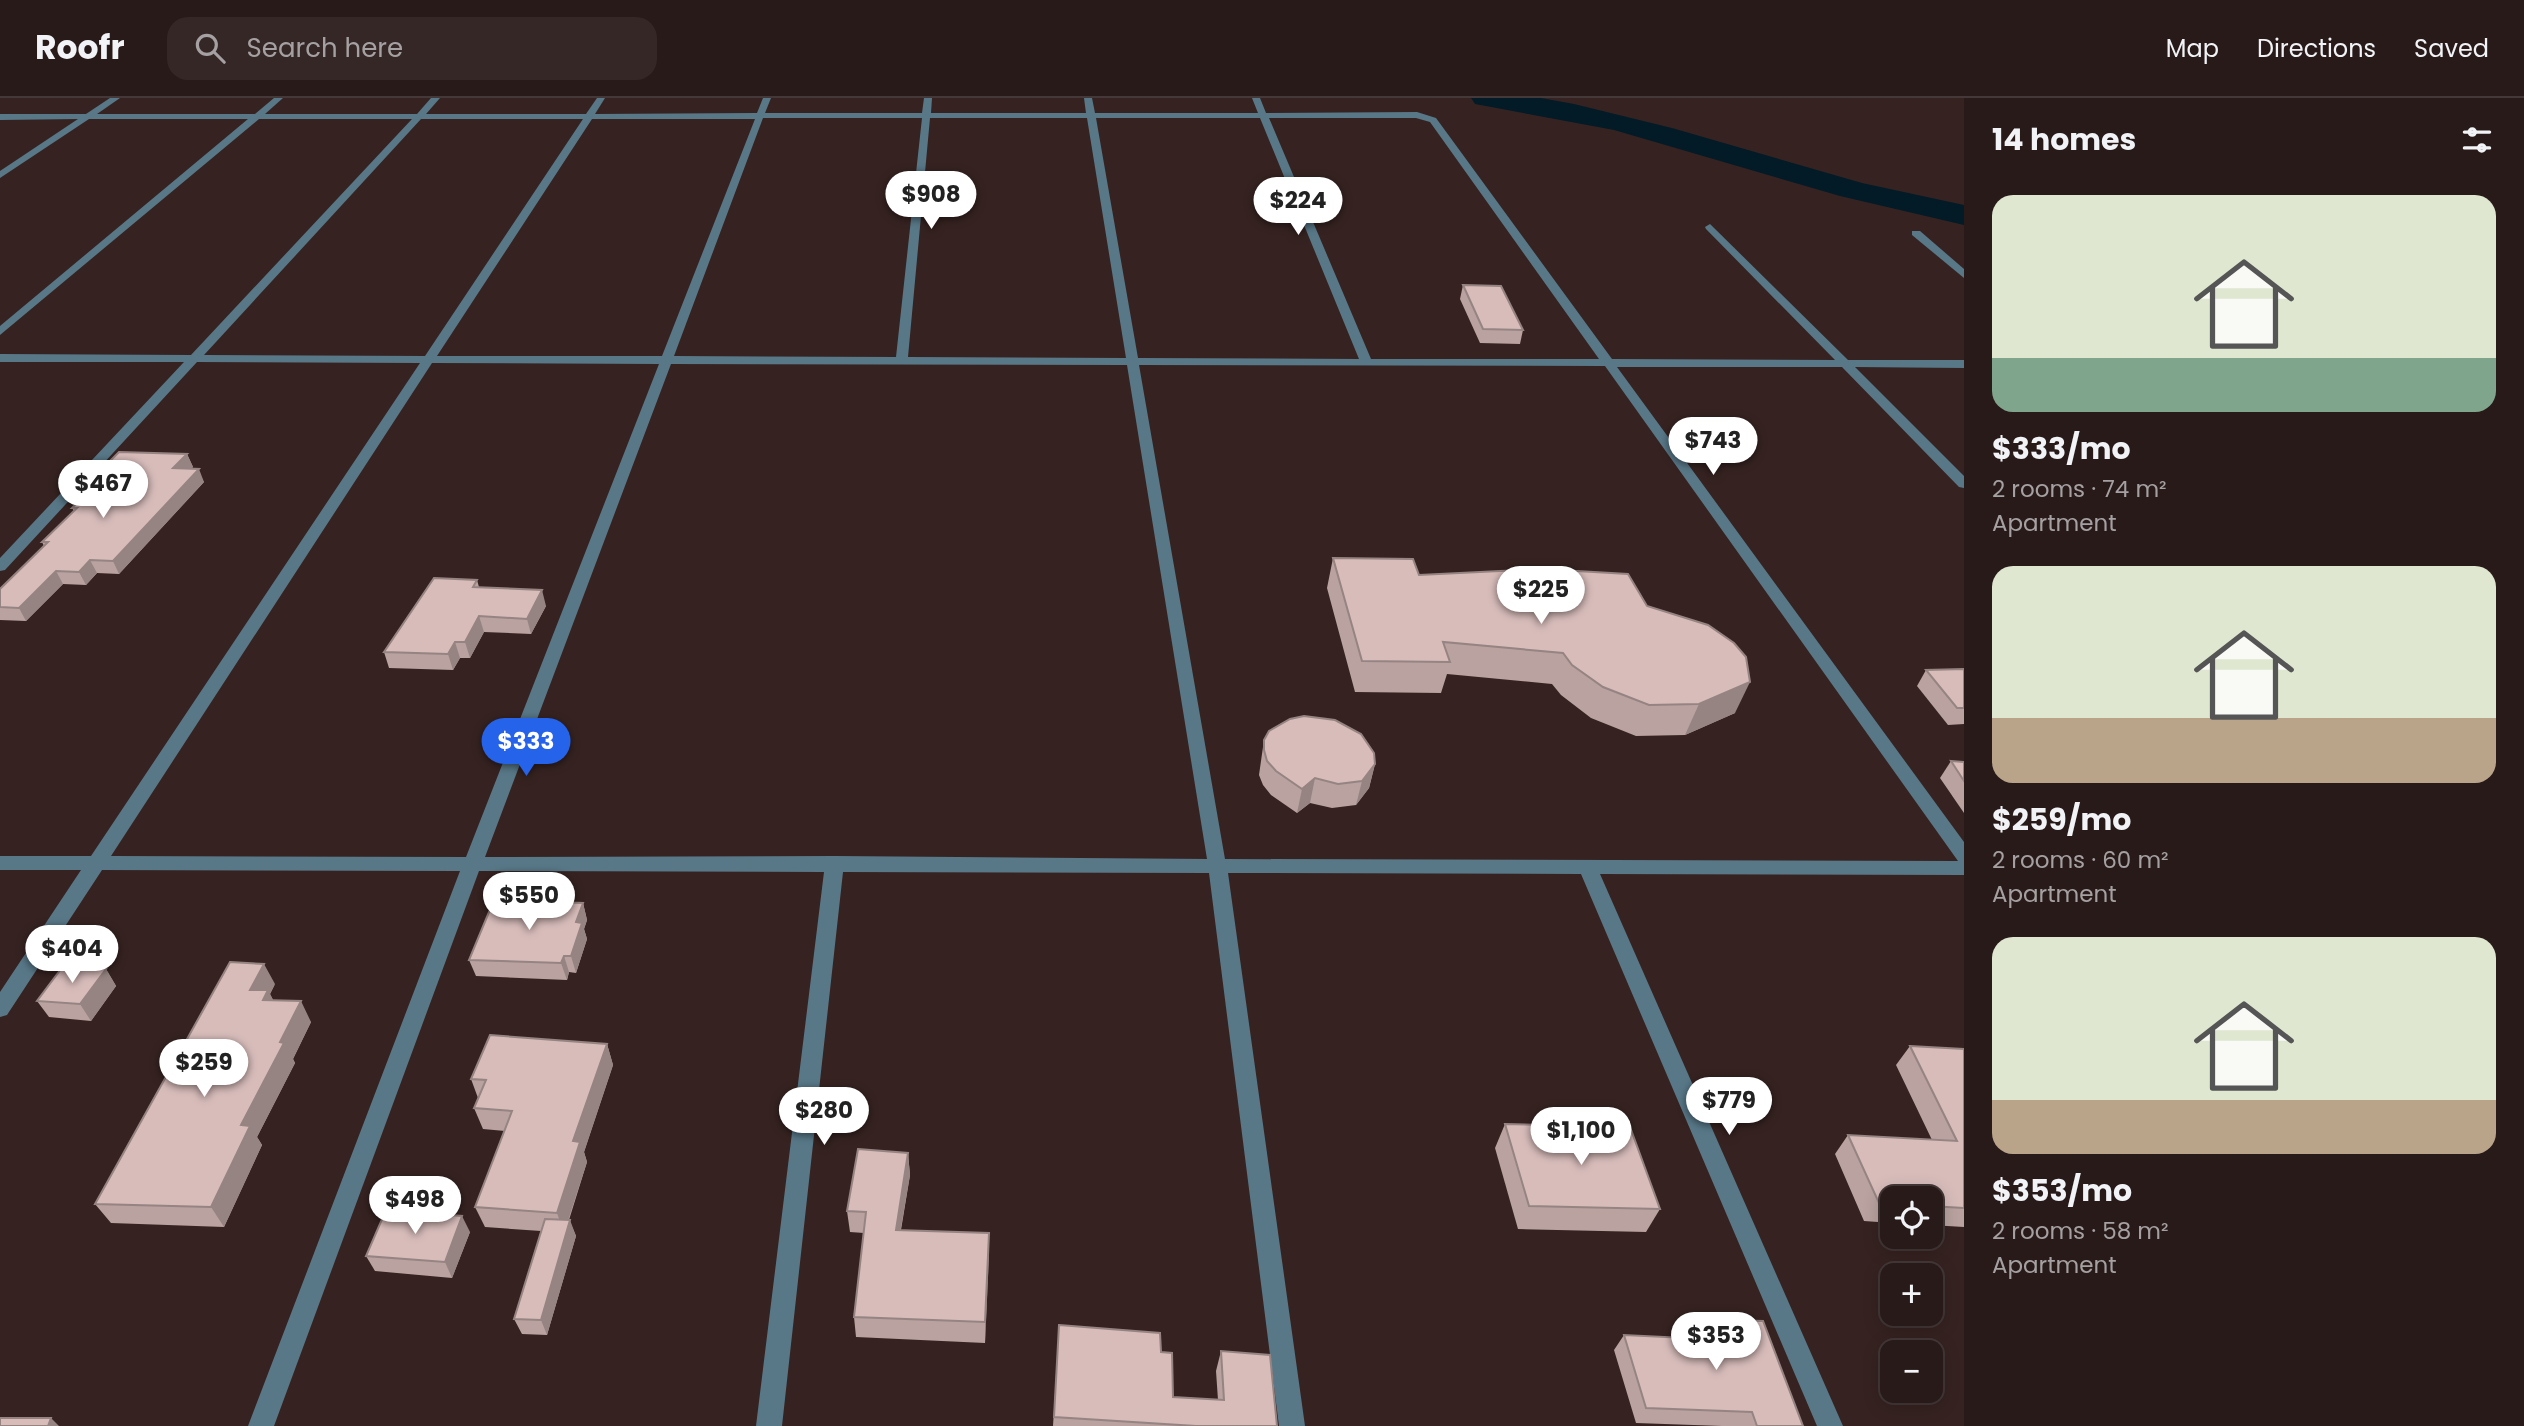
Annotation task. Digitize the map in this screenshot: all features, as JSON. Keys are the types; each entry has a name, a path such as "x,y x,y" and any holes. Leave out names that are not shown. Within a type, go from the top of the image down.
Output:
{"street":[{"path":"0,175 116,98"},
{"path":"0,332 279,98"},
{"path":"0,567 436,98"},
{"path":"0,1009 601,98"},
{"path":"261,1426 473,863 767,98"},
{"path":"902,361 928,98"},
{"path":"1088,98 1217,865 1292,1426"},
{"path":"1256,98 1367,363"},
{"path":"0,117 1417,115 1433,120 1964,856"},
{"path":"1710,226 1964,484"},
{"path":"1916,233 1964,275"},
{"path":"0,358 1964,364"},
{"path":"0,863 1964,867"},
{"path":"769,1426 835,863"},
{"path":"1587,866 1830,1426"}],"building":[{"path":"1463,285 1501,286 1523,330 1483,329"},
{"path":"119,452 187,454 173,468 199,469 113,561 90,560 79,572 56,571 19,608 0,607 0,589 48,542 42,542 77,508 72,508 104,476 95,476"},
{"path":"1333,558 1413,559 1419,575 1542,569 1628,574 1647,606 1708,625 1734,643 1746,657 1750,682 1699,704 1649,705 1603,687 1572,665 1563,653 1443,642 1450,662 1362,661"},
{"path":"434,578 477,580 473,587 542,590 527,619 479,616 465,642 455,642 448,654 384,652"},
{"path":"1964,669 1964,708 1957,708 1926,670"},
{"path":"1304,716 1335,720 1361,734 1374,753 1375,764 1362,781 1338,784 1315,778 1302,789 1276,771 1267,761 1264,740 1269,731 1290,719"},
{"path":"1951,761 1964,762 1964,781"},
{"path":"494,900 583,903 576,922 582,923 571,956 564,956 561,963 469,960"},
{"path":"230,962 264,964 250,990 268,990 263,1000 301,1001 280,1042 284,1043 241,1125 250,1126 211,1207 95,1204"},
{"path":"64,965 106,969 80,1004 37,1001"},
{"path":"490,1035 607,1044 573,1141 580,1142 557,1213 475,1207 512,1111 474,1108 486,1080 471,1079"},
{"path":"1910,1046 1964,1049 1964,1208 1943,1207 1943,1186 1880,1186 1879,1203 1848,1135 1957,1141"},
{"path":"1505,1124 1630,1127 1660,1209 1529,1206"},
{"path":"858,1149 908,1153 896,1230 989,1233 985,1322 854,1317 866,1212 847,1211"},
{"path":"386,1210 462,1216 445,1262 366,1256"},
{"path":"545,1219 570,1220 541,1320 514,1319"},
{"path":"1699,1319 1763,1321 1803,1426 1757,1426 1752,1412 1646,1408 1624,1335 1706,1339"},
{"path":"1059,1325 1160,1333 1161,1352 1172,1353 1173,1397 1224,1400 1221,1351 1270,1355 1277,1426 1196,1426 1054,1417"},
{"path":"0,1418 51,1418 48,1426 0,1426"}],"waterway":[{"path":"1485,98 1530,104 1618,123 1851,190 1964,215"}]}
